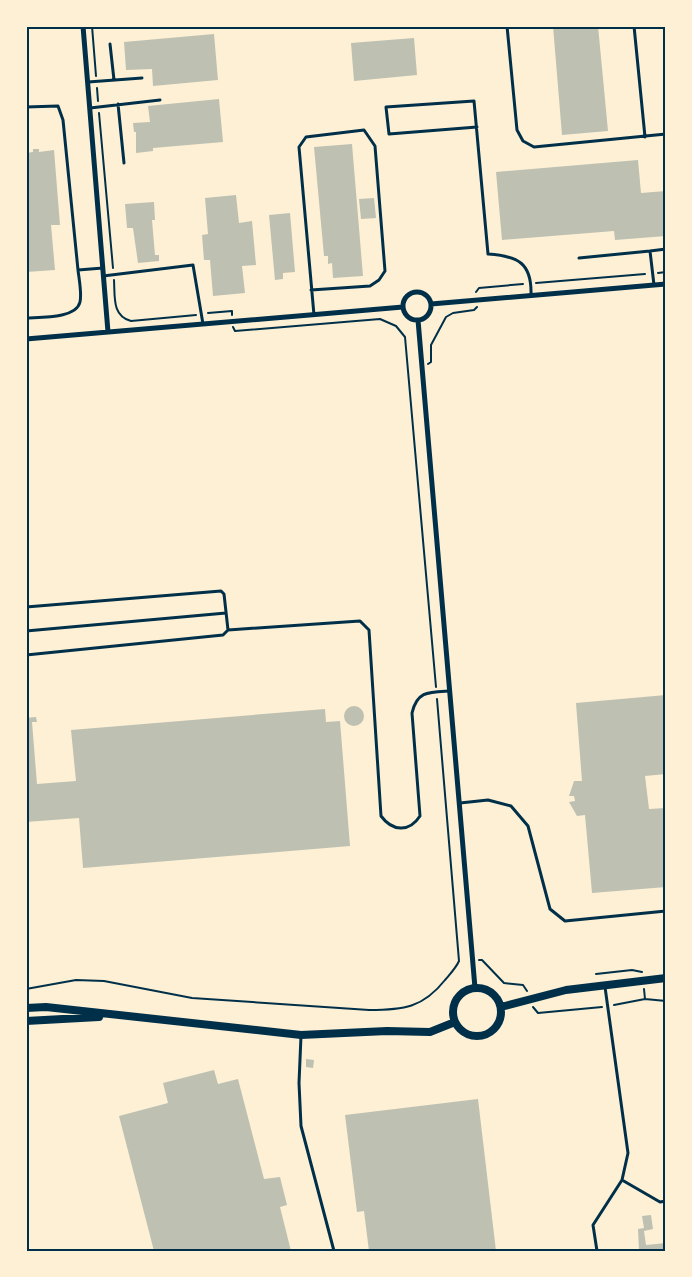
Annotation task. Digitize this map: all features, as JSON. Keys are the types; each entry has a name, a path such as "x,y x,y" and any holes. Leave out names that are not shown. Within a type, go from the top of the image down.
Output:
{"street":[{"path":"82,26 108,332"},
{"path":"431,304 666,284"},
{"path":"416,292 428,296 431,304 429,313 418,320 409,318 403,307 405,298 416,292"},
{"path":"26,339 403,307"},
{"path":"418,320 475,988"},
{"path":"501,1007 566,990 666,978"},
{"path":"475,988 482,988 494,995 501,1007 499,1022 494,1029 481,1036 466,1033 455,1022 453,1015 456,1000 461,994 475,988"},
{"path":"26,1008 46,1007 301,1035 387,1031 430,1032 455,1022"},
{"path":"26,1021 122,1016"}],"lane":[{"path":"507,26 517,130 523,141 534,147 666,134"},
{"path":"634,26 645,137"},
{"path":"110,44 114,80"},
{"path":"87,82 142,78"},
{"path":"89,108 160,100"},
{"path":"477,127 389,134 386,108 474,101 477,127 488,254 507,256 522,265 530,277 531,296"},
{"path":"118,104 124,163"},
{"path":"26,107 58,106 63,120 80,302 74,311 54,317 26,318"},
{"path":"312,290 370,286 379,280 385,271 375,146 364,130 306,137 299,147 314,315"},
{"path":"578,258 666,249"},
{"path":"650,251 654,285"},
{"path":"103,276 193,265 203,324"},
{"path":"78,270 102,268"},
{"path":"26,607 221,591 224,594 228,630"},
{"path":"26,631 226,613"},
{"path":"26,655 223,635 228,630 360,621 369,630 381,816 392,827 409,827 415,824 420,816 412,713 414,702 425,694 450,691"},
{"path":"460,803 488,800 511,806 528,826 550,909 565,921 666,911"},
{"path":"597,1251 594,1225 622,1180 628,1153 604,984"},
{"path":"301,1035 299,1083 301,1126 334,1251"},
{"path":"622,1180 660,1202 666,1201"}],"path":[{"path":"26,990 76,980 104,981 192,998 393,1010 427,1000 435,993 459,961 405,337 396,326 380,319 235,331 232,322 232,311 131,321 123,319 116,310 92,26"}],"building":[{"path":"553,26 598,26 608,131 562,135"},
{"path":"214,34 218,80 153,86 152,69 126,70 124,42"},
{"path":"414,38 417,75 354,81 351,43"},
{"path":"219,99 223,142 153,148 153,151 136,153 136,132 134,132 133,123 150,122 148,106"},
{"path":"352,144 363,276 333,278 332,263 328,264 328,256 324,256 314,147"},
{"path":"33,149 39,149 39,152 54,150 60,225 51,225 55,270 26,272 26,217 29,217 26,153 33,152"},
{"path":"638,160 641,193 666,191 666,236 615,240 614,231 502,240 496,172"},
{"path":"236,195 239,223 252,221 256,265 242,266 245,293 213,296 210,260 204,260 202,235 208,234 205,198"},
{"path":"374,198 376,218 361,219 359,199"},
{"path":"154,202 155,220 152,220 155,255 159,255 159,261 138,263 133,228 127,228 125,204"},
{"path":"290,213 295,272 283,273 283,279 275,280 269,215"},
{"path":"666,695 666,774 645,776 649,809 666,808 666,887 592,893 585,815 577,816 569,802 575,801 574,796 569,796 574,781 582,781 576,703"},
{"path":"354,706 361,709 364,716 361,723 354,726 347,723 344,716 347,709"},
{"path":"325,709 326,722 340,721 350,846 83,868 79,818 26,822 26,718 36,717 37,722 32,722 37,784 76,781 71,730"},
{"path":"26,839 29,851 26,859"},
{"path":"306,1059 314,1060 313,1068 306,1067"},
{"path":"214,1070 218,1084 238,1079 264,1179 280,1177 287,1205 280,1207 291,1251 154,1251 119,1116 168,1103 163,1083"},
{"path":"478,1099 496,1251 369,1251 364,1211 357,1212 345,1115"},
{"path":"651,1215 653,1229 644,1231 646,1245 666,1243 666,1251 639,1251 638,1229 644,1228 642,1216"}]}
